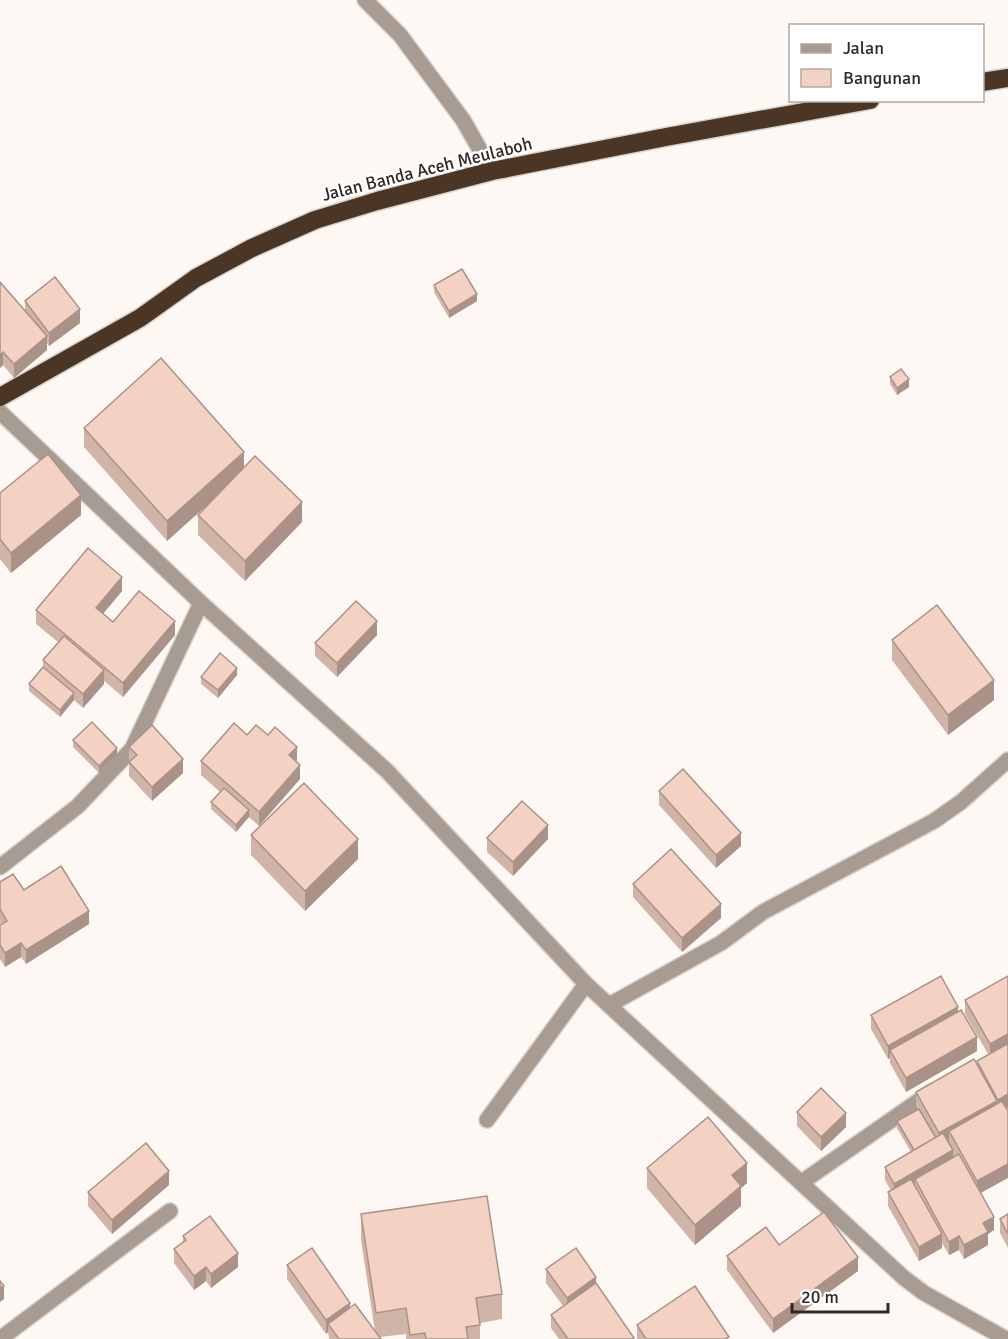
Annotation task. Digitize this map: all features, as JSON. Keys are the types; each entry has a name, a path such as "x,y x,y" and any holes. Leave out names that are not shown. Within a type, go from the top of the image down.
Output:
{"highway":[{"path":"984,82 1008,78"},
{"name":"Jalan Banda Aceh Meulaboh","path":"0,397 140,318 196,279 252,248 315,220 492,171 859,102"}],"street":[{"path":"366,0 400,35 463,120 492,171"},
{"path":"0,412 201,603 387,771 586,984 904,1278 924,1293 1006,1339"},
{"path":"0,867 78,806 132,749 201,603"},
{"path":"609,1005 721,943 763,912 934,821 961,802 1008,760"},
{"path":"486,1120 586,984"},
{"path":"802,1182 930,1092 951,1082"},
{"path":"0,1339 170,1211"}],"building":[{"path":"462,269 477,294 449,311 434,285"},
{"path":"55,277 80,309 49,333 25,301"},
{"path":"0,282 47,336 14,364 3,352 0,355"},
{"path":"161,358 244,452 167,521 84,428"},
{"path":"901,369 909,379 897,388 890,377"},
{"path":"48,454 81,495 11,553 0,539 0,493"},
{"path":"255,456 302,502 245,561 198,515"},
{"path":"88,548 122,577 96,608 113,622 139,591 175,621 123,683 36,610"},
{"path":"356,601 377,621 337,663 315,643"},
{"path":"937,605 994,680 948,715 892,640"},
{"path":"64,636 104,670 83,694 43,660"},
{"path":"220,653 237,668 218,690 201,677"},
{"path":"43,667 74,693 60,710 29,684"},
{"path":"92,722 117,748 99,766 73,740"},
{"path":"234,723 247,735 256,725 268,735 275,727 297,747 289,755 300,765 259,812 201,761"},
{"path":"152,725 183,759 152,787 129,762 137,755 129,747"},
{"path":"683,769 741,833 716,855 659,791"},
{"path":"304,783 358,839 305,891 251,835"},
{"path":"224,788 249,810 236,825 211,802"},
{"path":"522,801 548,825 513,862 487,838"},
{"path":"671,849 721,904 682,938 633,884"},
{"path":"61,866 89,911 26,950 21,943 5,953 0,945 0,925 7,921 0,909 0,882 13,874 24,890"},
{"path":"941,976 958,1007 888,1046 871,1015"},
{"path":"1008,976 1008,1034 990,1044 965,1000"},
{"path":"961,1010 977,1037 906,1078 890,1050"},
{"path":"1007,1044 1008,1094 998,1100 977,1061"},
{"path":"974,1059 997,1101 939,1133 916,1092"},
{"path":"821,1088 846,1113 821,1137 797,1112"},
{"path":"1002,1101 1008,1111 1008,1164 977,1181 949,1131"},
{"path":"919,1109 936,1138 914,1150 897,1121"},
{"path":"708,1117 747,1163 732,1175 741,1186 695,1225 647,1168"},
{"path":"943,1133 953,1150 894,1184 885,1167"},
{"path":"146,1143 169,1171 112,1220 88,1192"},
{"path":"959,1154 994,1217 983,1223 988,1232 964,1245 959,1236 949,1242 915,1179"},
{"path":"911,1179 942,1234 919,1247 888,1192"},
{"path":"487,1196 502,1294 476,1298 480,1325 466,1327 468,1339 426,1339 425,1333 410,1335 406,1308 376,1313 361,1214"},
{"path":"824,1212 858,1257 773,1319 727,1256 766,1227 779,1245"},
{"path":"1008,1214 1008,1234 1000,1219"},
{"path":"210,1216 238,1253 211,1274 206,1267 194,1276 174,1249 186,1240 183,1236"},
{"path":"312,1248 350,1303 326,1320 287,1265"},
{"path":"576,1248 596,1277 567,1298 546,1269"},
{"path":"596,1283 634,1338 568,1339 551,1315"},
{"path":"695,1286 729,1337 725,1339 646,1339 637,1325"},
{"path":"355,1304 381,1339 339,1339 328,1324"}]}
